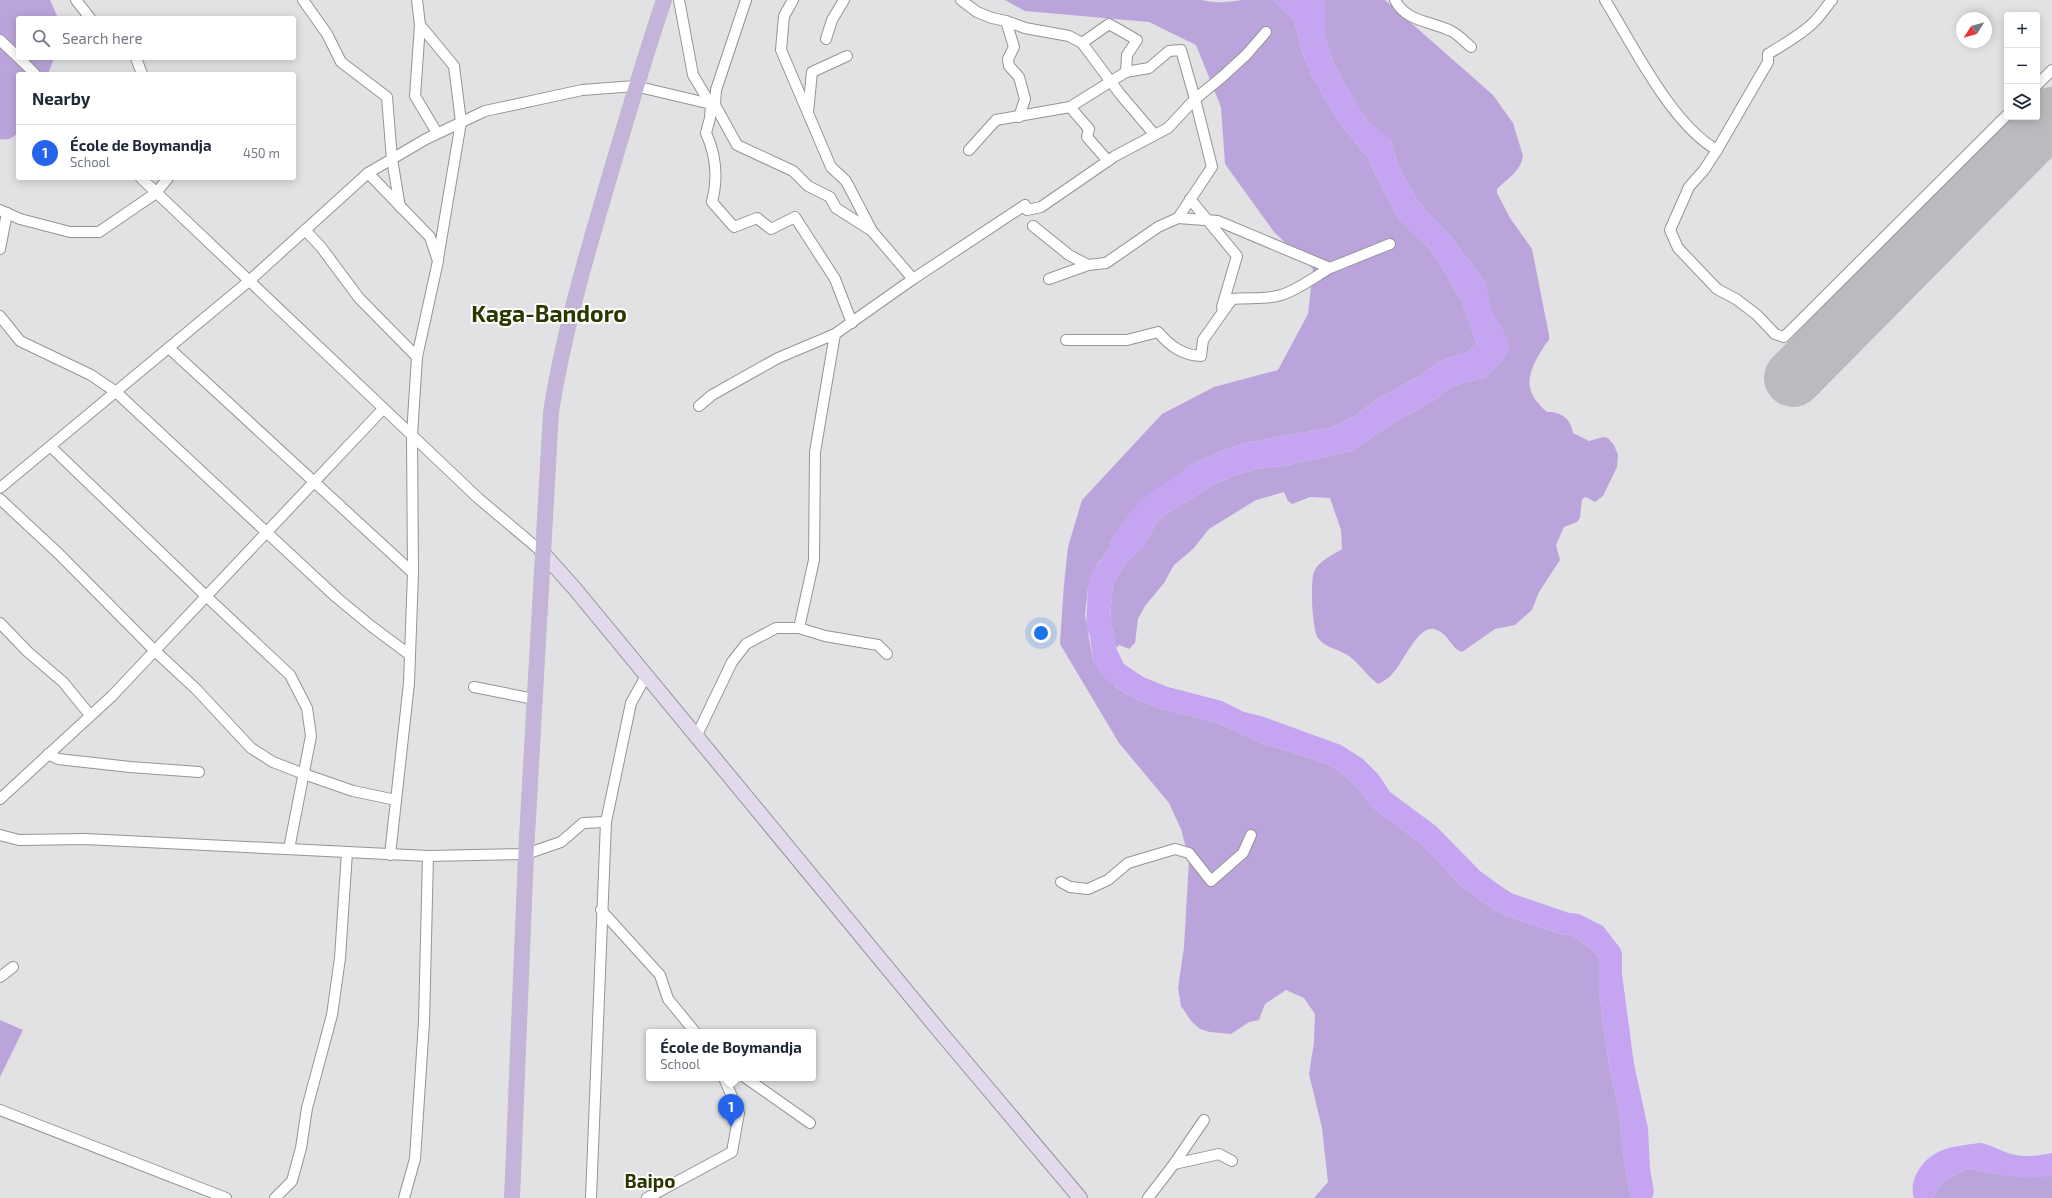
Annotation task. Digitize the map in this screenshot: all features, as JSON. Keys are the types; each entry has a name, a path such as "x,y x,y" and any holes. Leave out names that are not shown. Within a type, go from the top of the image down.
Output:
{"main road":[{"path":"512,1198 526,854 550,412 559,359 635,86 664,0"}],"street":[{"path":"76,0 88,16"},
{"path":"303,0 327,34 341,62 387,97 392,159 400,207"},
{"path":"417,0 420,25 415,96 437,134"},
{"path":"679,0 693,75 713,105 736,145 793,171 808,186 830,197 836,208 872,231"},
{"path":"746,0 716,90 706,133 712,148 716,186 712,202 734,227 757,218 771,229 794,217 835,279 852,323"},
{"path":"793,0 784,16 781,50 808,114 831,167 846,181 872,231 913,279"},
{"path":"826,39 832,20 844,0"},
{"path":"961,0 977,12 992,18 1006,20 1025,28 1069,36 1082,43 1111,82 1154,134"},
{"path":"1395,0 1398,5 1415,20 1453,31 1471,47"},
{"path":"1605,0 1658,86 1685,123 1704,141 1718,150"},
{"path":"1832,0 1814,22 1793,39 1784,42 1768,54 1768,62 1718,150 1689,187 1670,230 1678,248 1717,290 1736,299 1757,315 1775,334 1784,337 2004,118"},
{"path":"1006,20 1014,47 1008,59 1009,66 1019,77 1025,99 1019,117"},
{"path":"1082,43 1108,24 1137,40 1127,56 1126,72"},
{"path":"390,855 409,683 413,573 412,435 417,357 438,261 461,122 454,66 420,25"},
{"path":"699,406 712,395 778,358 803,346 836,334 913,279 1026,208 1041,207 1108,161 1154,134 1168,128 1195,99 1222,77 1266,32"},
{"path":"0,40 16,56"},
{"path":"969,150 996,120 1070,107 1126,72 1149,68 1169,51 1181,50 1212,167 1178,218"},
{"path":"808,114 812,72 847,56"},
{"path":"20,60 33,72"},
{"path":"137,60 141,72"},
{"path":"2038,84 2052,70"},
{"path":"0,488 170,349 249,281 368,173 437,134 485,111 582,90 635,86 662,91 713,105"},
{"path":"1070,107 1089,129 1087,137 1108,161"},
{"path":"368,173 430,237 438,261"},
{"path":"143,180 478,498 542,552 576,589 940,1033 1080,1198"},
{"path":"0,249 4,212 20,219 70,232 99,232 156,193 166,180"},
{"path":"1190,199 1237,256 1220,315"},
{"path":"1049,279 1088,265 1106,263 1158,227 1178,218 1218,221 1330,268"},
{"path":"1033,226 1069,254 1088,265"},
{"path":"305,230 321,247 359,298 417,357"},
{"path":"1066,340 1127,340 1158,332 1167,343 1180,352 1190,356 1201,356 1203,340 1232,299 1249,296 1266,298 1282,295 1330,268 1390,244"},
{"path":"0,316 20,341 91,375 116,392 266,533 371,626 410,655"},
{"path":"799,628 814,560 815,452 836,334"},
{"path":"170,349 413,573"},
{"path":"0,799 90,715 154,650 383,409"},
{"path":"51,446 290,675 307,708 311,736 289,850"},
{"path":"0,500 59,554 154,650 196,689 251,748 273,762 304,774 353,791 396,800"},
{"path":"0,623 28,652 63,682 90,715"},
{"path":"696,737 732,662 746,644 776,628 799,628 825,636 878,645 887,654"},
{"path":"591,1198 606,822 631,703 646,676"},
{"path":"474,687 534,699"},
{"path":"48,754 65,760 199,772"},
{"path":"0,835 18,840 85,839 390,855 428,856 526,854 561,842 583,823 606,822"},
{"path":"1061,882 1070,887 1088,889 1108,880 1128,863 1175,849 1189,853 1211,881 1243,853 1251,835"},
{"path":"275,1198 292,1181 301,1148 307,1108 332,1015 340,958 347,852"},
{"path":"404,1198 414,1159 424,1022 428,856"},
{"path":"602,910 660,974 668,1000 692,1029"},
{"path":"0,977 14,967"},
{"path":"647,1198 732,1152 739,1113 725,1081"},
{"path":"750,1081 810,1123"},
{"path":"0,1110 226,1198"},
{"path":"1148,1198 1174,1164 1204,1120"},
{"path":"1174,1164 1219,1154 1232,1161"}],"shaded area":[{"path":"0,0 50,0 57,16 16,16 16,60 53,60 49,72 16,72 16,134 8,139 0,139"},
{"path":"1005,0 1202,0 1227,2 1243,0 1274,0 1294,20 1302,51 1312,76 1338,121 1369,159 1374,172 1395,212 1404,224 1431,250 1462,301 1477,345 1463,354 1440,361 1419,376 1381,397 1353,417 1330,428 1250,442 1224,450 1196,462 1166,483 1127,520 1114,536 1107,552 1096,566 1088,588 1085,615 1093,661 1115,686 1131,697 1159,708 1218,723 1261,743 1328,764 1346,776 1359,789 1371,806 1419,842 1463,887 1480,900 1499,913 1561,934 1573,936 1589,947 1599,958 1599,992 1609,1065 1619,1109 1624,1159 1631,1198 1314,1198 1328,1182 1322,1128 1309,1074 1314,1042 1315,1014 1304,998 1286,990 1265,1004 1259,1020 1249,1022 1231,1034 1210,1032 1200,1029 1192,1022 1181,1006 1178,988 1184,947 1189,860 1181,829 1169,803 1119,743 1060,644 1068,547 1082,500 1162,414 1214,387 1278,370 1308,314 1313,269 1274,232 1225,164 1221,107 1196,45 1149,22 1025,11"},
{"path":"1274,0 1323,0 1325,10 1325,37 1335,67 1366,119 1391,140 1398,165 1418,202 1451,237 1485,282 1491,310 1505,333 1510,347 1506,356 1486,377 1453,386 1433,401 1396,421 1351,451 1288,465 1257,469 1233,476 1210,486 1162,517 1155,525 1144,546 1125,564 1113,585 1110,617 1116,648 1124,664 1143,677 1168,687 1222,701 1244,712 1261,716 1341,745 1363,759 1378,774 1390,792 1436,826 1480,871 1495,882 1511,893 1569,913 1579,914 1603,926 1620,948 1622,954 1622,974 1634,1064 1648,1128 1650,1169 1654,1192 1652,1198 1631,1198 1624,1159 1619,1109 1609,1065 1599,992 1599,958 1589,947 1573,936 1561,934 1499,913 1480,900 1463,887 1419,842 1371,806 1359,789 1346,776 1328,764 1261,743 1218,723 1159,708 1131,697 1107,680 1093,661 1090,637 1086,626 1088,588 1092,572 1107,552 1114,536 1134,507 1145,496 1196,462 1224,450 1250,442 1330,428 1353,417 1381,397 1419,376 1440,361 1463,354 1477,345 1462,301 1431,250 1404,224 1395,212 1374,172 1369,159 1338,121 1312,76 1302,51 1294,20"},
{"path":"1323,0 1385,0 1493,95 1513,123 1523,156 1522,161 1517,170 1497,189 1497,193 1510,218 1532,249 1549,335 1549,340 1533,366 1530,381 1532,394 1540,406 1547,412 1557,413 1568,420 1573,433 1589,441 1603,437 1608,438 1614,445 1618,455 1617,467 1603,496 1595,502 1586,497 1582,499 1580,518 1577,522 1564,527 1556,545 1560,560 1539,592 1532,610 1515,625 1495,629 1462,652 1455,648 1447,637 1439,631 1428,629 1422,633 1411,646 1391,675 1378,684 1349,656 1324,644 1318,638 1314,626 1312,585 1314,572 1322,561 1342,549 1341,530 1330,498 1310,497 1292,504 1288,501 1284,492 1256,500 1209,529 1193,549 1174,565 1164,583 1145,606 1138,619 1135,643 1129,649 1119,645 1116,648 1110,617 1113,585 1125,564 1144,546 1155,525 1162,517 1210,486 1233,476 1257,469 1288,465 1351,451 1396,421 1433,401 1453,386 1486,377 1506,356 1489,305 1485,282 1451,237 1418,202 1398,165 1391,140 1370,124 1335,67 1325,37 1325,10"},
{"path":"0,1020 23,1030 0,1077"},
{"path":"1979,1143 2019,1156 2036,1156 2052,1153 2052,1175 2041,1177 2020,1177 1967,1168 1941,1183 1933,1198 1914,1198 1913,1184 1915,1177 1930,1157 1952,1147"},
{"path":"1967,1168 2020,1177 2052,1175 2052,1198 1933,1198 1941,1183"}],"runway":[{"path":"1793,378 2052,116"}],"place":[{"name":"École de Boymandja","path":"731,1127"}],"district":[{"name":"Kaga-Bandoro","path":"549,313"},
{"name":"Baipo","path":"650,1180"}]}
